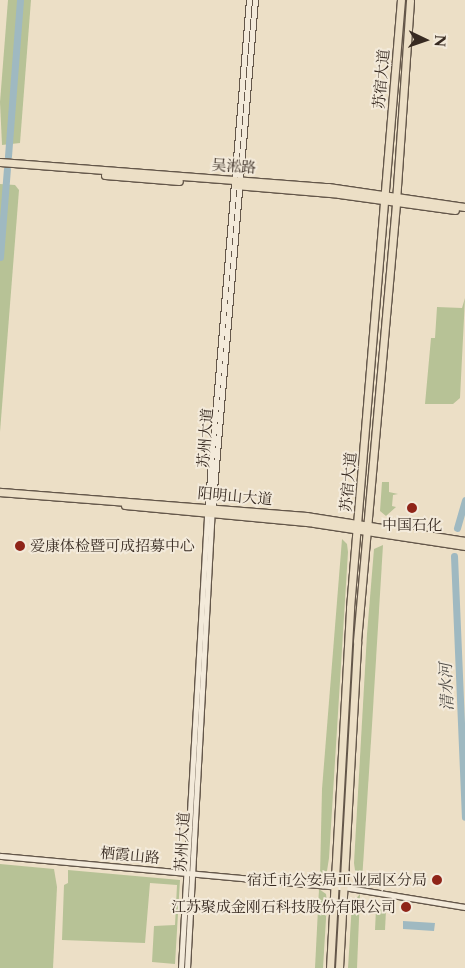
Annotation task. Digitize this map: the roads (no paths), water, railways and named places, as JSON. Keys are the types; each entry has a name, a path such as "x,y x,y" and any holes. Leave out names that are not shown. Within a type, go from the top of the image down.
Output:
{"main road":[{"name":"苏宿大道","path":"330,968 358,525 401,0"},
{"name":"苏宿大道","path":"340,968 343,887 367,527 396,198 410,0"},
{"name":"吴淞路","path":"0,162 396,198 465,207"},
{"name":"吴淞路","path":"0,167 236,183"},
{"name":"吴淞路","path":"396,198 465,212"},
{"name":"阳明山大道","path":"0,492 358,525 465,546"},
{"name":"阳明山大道","path":"0,496 210,510"},
{"name":"阳明山大道","path":"367,527 465,541"}],"street":[{"name":"苏州大道","path":"188,968 190,873 210,510 249,0"},
{"name":"苏州大道","path":"236,183 255,0"},
{"name":"栖霞山路","path":"0,856 334,886 465,907"},
{"name":"苏州大道","path":"181,968 190,873"}],"water":[{"path":"403,921 435,923 434,931 403,929"}],"waterway":[{"path":"8,156 20,0"},
{"path":"0,257 7,169"},
{"name":"清水河","path":"457,528 465,500"},
{"name":"清水河","path":"454,556 465,817"}],"place":[{"name":"中国石化","path":"412,508"},
{"name":"爱康体检暨可成招募中心","path":"20,546"},
{"name":"宿迁市公安局工业园区分局","path":"437,880"},
{"name":"江苏聚成金刚石科技股份有限公司","path":"406,907"}]}
